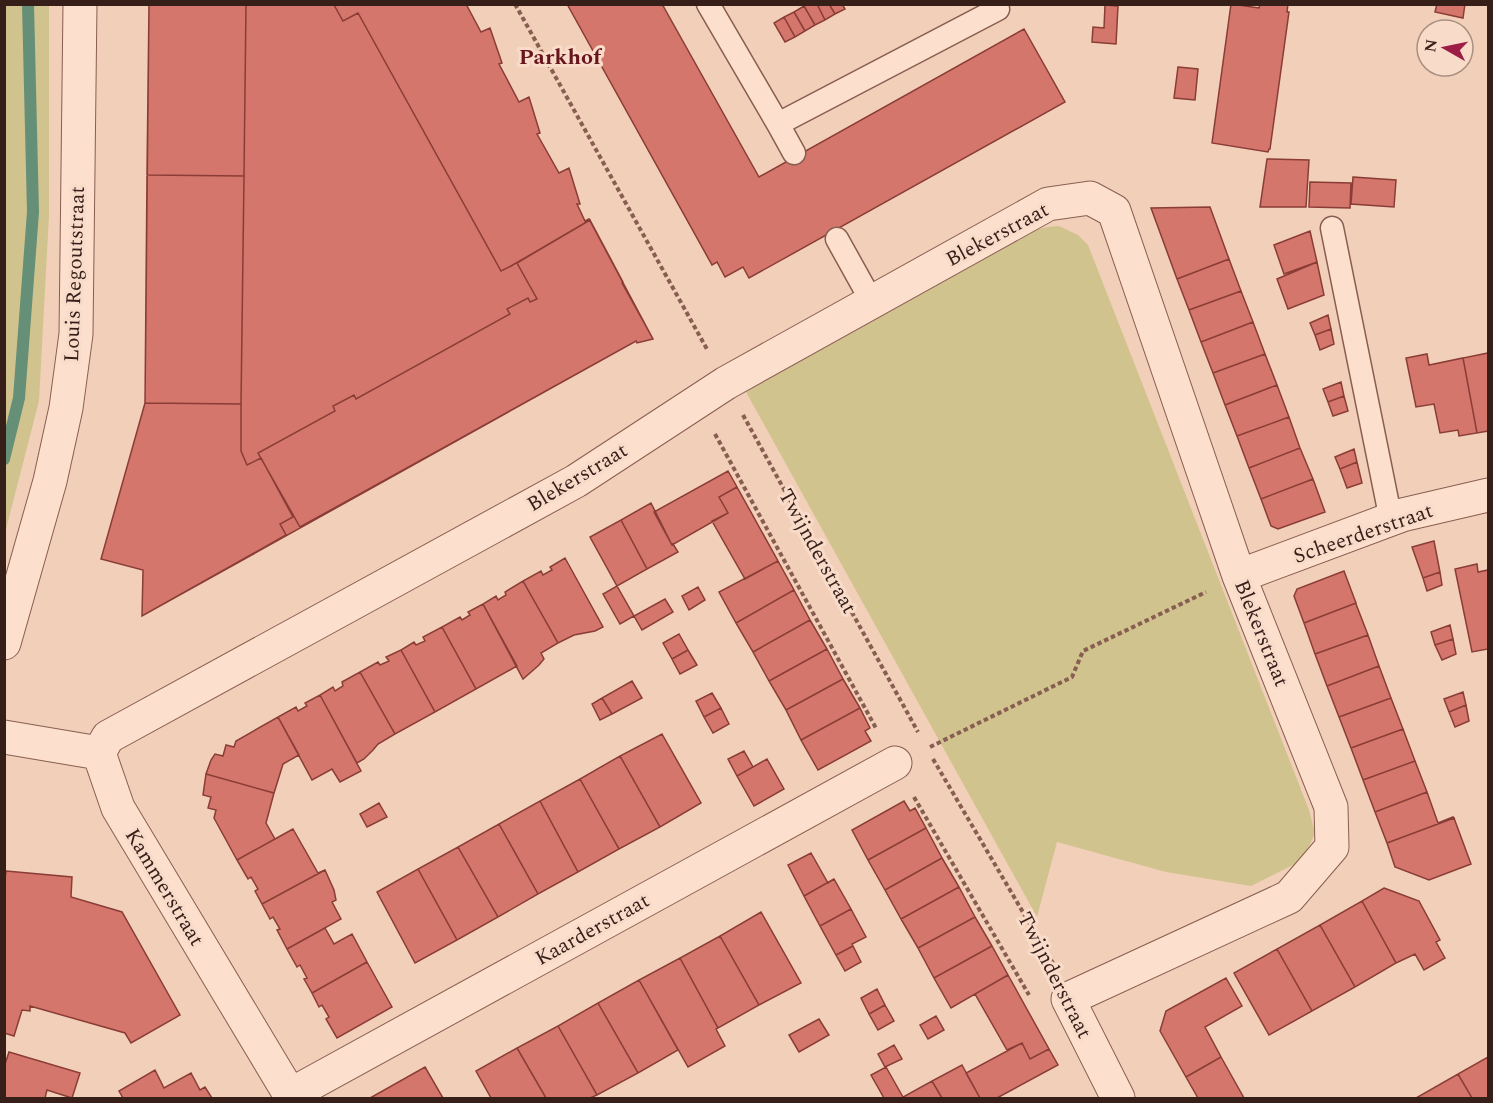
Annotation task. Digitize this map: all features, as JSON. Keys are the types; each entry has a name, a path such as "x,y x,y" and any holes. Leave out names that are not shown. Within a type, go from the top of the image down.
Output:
{"street":[{"name":"Louis Regoutstraat","path":"4,643 50,481 66,408 76,333 80,4"},
{"name":"Blekerstraat","path":"99,753 108,736 576,481 726,383 1048,204 1090,198 1114,211 1239,576 1331,807 1332,847 1289,897 1068,999"},
{"name":"Scheerderstraat","path":"1239,576 1402,515 1488,495"},
{"path":"4,737 99,753"},
{"name":"Kammerstraat","path":"99,753 118,808 291,1097"},
{"name":"Kaarderstraat","path":"291,1097 895,763"},
{"name":"Twijnderstraat","path":"1068,999 1118,1098"}],"lane":[{"path":"708,4 794,153"},
{"path":"778,124 998,9"},
{"path":"1332,228 1391,520"},
{"path":"837,239 872,302"}],"path":[{"name":"Twijnderstraat","path":"515,4 927,748 1057,971 1068,999"},
{"path":"895,763 1072,677 1083,651 1239,576"}],"shaded area":[{"path":"5,4 49,5 49,215 39,401 5,533"},
{"path":"1059,226 1078,235 1088,245 1309,810 1315,833 1303,860 1251,886 1166,872 1057,842 1037,917 746,392 1030,233 1043,228"}],"building":[{"path":"149,4 246,4 244,176 147,175"},
{"path":"149,4 466,4 481,32 490,28 502,63 499,64 519,102 529,97 540,133 537,134 559,173 569,168 580,204 577,204 585,221 589,219 653,339 637,343 636,341 142,616 143,570 101,559 145,403"},
{"path":"335,4 466,4 481,32 490,28 502,63 499,64 519,102 529,97 540,133 537,134 559,173 569,168 580,204 577,204 585,221 590,220 501,271 358,13 343,21"},
{"path":"567,4 662,4 759,177 1024,29 1065,102 749,278 743,267 725,277 717,262 712,265"},
{"path":"817,4 825,20 815,25 804,6"},
{"path":"817,4 829,4 835,14 825,20"},
{"path":"829,4 842,4 845,9 835,14"},
{"path":"1231,4 1259,8 1260,4 1288,4 1287,12 1289,12 1268,152 1212,143"},
{"path":"1437,4 1465,4 1463,18 1435,12"},
{"path":"1105,5 1118,6 1116,44 1092,42 1093,27 1104,28"},
{"path":"804,6 815,25 805,31 794,12"},
{"path":"794,12 805,31 795,37 784,17"},
{"path":"784,17 795,37 785,42 774,23"},
{"path":"1178,67 1198,69 1195,100 1174,98"},
{"path":"1267,159 1309,160 1306,207 1260,207"},
{"path":"147,175 244,176 241,404 145,403"},
{"path":"1353,177 1396,180 1394,207 1351,204"},
{"path":"1310,182 1351,183 1350,208 1309,207"},
{"path":"1210,207 1229,259 1177,279 1151,208"},
{"path":"590,220 653,339 637,343 636,341 300,527 258,453 335,411 333,406 354,395 356,399 510,314 507,309 528,298 530,302 537,299 517,263"},
{"path":"1310,231 1317,262 1284,274 1274,245"},
{"path":"1229,259 1241,291 1189,310 1177,279"},
{"path":"1317,262 1324,295 1288,309 1277,279"},
{"path":"1241,291 1253,322 1201,342 1189,310"},
{"path":"1328,315 1331,329 1315,335 1310,323"},
{"path":"1253,322 1265,354 1213,373 1201,342"},
{"path":"1331,329 1334,344 1320,350 1315,335"},
{"path":"1488,353 1488,431 1477,433 1463,358"},
{"path":"1265,354 1277,385 1225,405 1213,373"},
{"path":"1427,354 1429,365 1463,358 1477,433 1459,436 1458,430 1440,433 1434,404 1416,407 1406,358"},
{"path":"1341,382 1344,396 1328,402 1323,389"},
{"path":"1277,385 1289,417 1237,436 1225,405"},
{"path":"1344,396 1348,411 1333,416 1328,402"},
{"path":"145,403 241,404 241,451 247,465 261,458 293,517 280,524 286,535 142,616 143,570 101,559"},
{"path":"1289,417 1300,448 1249,468 1237,436"},
{"path":"1300,448 1313,479 1261,499 1249,468"},
{"path":"1354,449 1357,462 1340,469 1335,457"},
{"path":"1357,462 1362,483 1347,488 1340,469"},
{"path":"728,471 737,487 719,497 728,513 672,545 654,512"},
{"path":"1313,479 1325,512 1278,529 1271,526 1261,499"},
{"path":"737,487 778,561 745,579 712,521 728,513 719,497"},
{"path":"651,503 672,545 678,552 647,569 621,520"},
{"path":"621,520 647,569 617,586 590,537"},
{"path":"1434,541 1440,572 1423,578 1412,547"},
{"path":"565,558 603,627 574,635 558,643 523,581 541,571 543,575 552,570 550,567"},
{"path":"778,561 794,590 736,623 719,592"},
{"path":"1477,564 1478,572 1488,570 1488,649 1472,652 1455,569"},
{"path":"1344,571 1356,603 1304,623 1294,596 1297,589"},
{"path":"1440,572 1442,585 1427,591 1423,578"},
{"path":"523,581 558,643 541,653 544,659 523,679 483,604 496,596 498,600 506,595 505,592"},
{"path":"617,586 634,616 620,624 603,594"},
{"path":"698,587 705,600 689,610 682,596"},
{"path":"794,590 810,620 753,652 736,623"},
{"path":"665,599 673,612 642,630 634,616"},
{"path":"1356,603 1368,635 1315,654 1304,623"},
{"path":"483,604 517,666 476,689 442,627 460,617 462,620 470,615 468,612"},
{"path":"810,620 827,649 769,681 753,652"},
{"path":"1450,625 1453,639 1435,645 1431,632"},
{"path":"442,627 476,689 435,712 401,650 414,642 416,645 425,641 423,637"},
{"path":"679,634 688,650 672,659 663,643"},
{"path":"1368,635 1379,666 1327,686 1315,654"},
{"path":"1453,639 1456,654 1442,660 1435,645"},
{"path":"827,649 843,679 786,710 769,681"},
{"path":"401,650 435,712 395,734 360,672 378,662 380,665 389,661 386,657"},
{"path":"688,650 697,665 680,674 672,659"},
{"path":"1379,666 1391,698 1339,717 1327,686"},
{"path":"360,672 395,734 378,744 357,763 320,695 333,687 335,691 343,686 342,682"},
{"path":"843,679 860,708 801,740 786,710"},
{"path":"632,681 642,698 612,714 602,698"},
{"path":"1463,692 1466,705 1449,712 1444,699"},
{"path":"712,693 721,708 704,717 696,701"},
{"path":"320,695 361,771 340,782 332,769 312,780 278,717 296,707 298,711 307,706 305,703"},
{"path":"602,698 612,714 600,720 592,704"},
{"path":"1391,698 1403,729 1351,748 1339,717"},
{"path":"1466,705 1469,721 1455,727 1449,712"},
{"path":"721,708 729,724 713,733 704,717"},
{"path":"860,708 870,728 865,731 871,741 818,770 801,740"},
{"path":"278,717 299,755 283,764 274,793 206,774 215,754 223,756 226,745 234,747 236,741"},
{"path":"1403,729 1415,761 1363,780 1351,748"},
{"path":"662,734 701,803 660,827 620,756"},
{"path":"744,751 753,767 737,776 728,759"},
{"path":"620,756 660,827 619,849 580,779"},
{"path":"767,759 784,789 754,806 737,776"},
{"path":"1415,761 1427,792 1375,812 1363,780"},
{"path":"206,774 274,793 266,823 275,839 237,860 214,818 216,810 208,808 211,797 203,795"},
{"path":"580,779 619,849 578,872 540,801"},
{"path":"1427,792 1438,823 1454,818 1387,843 1375,812"},
{"path":"540,801 578,872 538,894 499,824"},
{"path":"904,801 910,811 915,808 926,828 868,860 852,830"},
{"path":"379,803 387,817 367,827 360,814"},
{"path":"1454,818 1471,864 1429,880 1395,867 1387,843"},
{"path":"499,824 538,894 498,917 458,847"},
{"path":"926,828 942,858 885,890 868,860"},
{"path":"293,829 318,873 325,870 262,904 255,891 258,889 251,877 248,879 237,860"},
{"path":"458,847 498,917 457,940 418,869"},
{"path":"811,853 828,883 804,896 788,865"},
{"path":"942,858 959,887 901,919 885,890"},
{"path":"418,869 457,940 415,963 377,892"},
{"path":"325,870 334,890 336,900 332,902 341,919 287,949 277,930 280,929 273,917 270,919 262,904"},
{"path":"6,871 72,877 71,897 122,912 180,1015 131,1043 125,1033 30,1006 30,1011 22,1010 14,1036 4,1033 4,887"},
{"path":"834,879 851,909 820,926 804,896"},
{"path":"959,887 975,917 918,948 901,919"},
{"path":"1384,888 1419,901 1440,940 1436,942 1445,958 1424,970 1415,954 1396,963 1362,901"},
{"path":"1362,901 1396,963 1355,987 1320,925"},
{"path":"851,909 866,937 836,955 820,926"},
{"path":"761,912 801,983 759,1005 720,936"},
{"path":"975,917 992,946 934,978 918,948"},
{"path":"1320,925 1355,987 1312,1011 1277,949"},
{"path":"325,928 334,944 352,934 367,962 312,993 304,979 307,978 300,965 297,967 287,949"},
{"path":"720,936 759,1005 718,1028 680,958"},
{"path":"853,946 861,962 845,971 836,955"},
{"path":"992,946 1008,975 951,1008 934,978"},
{"path":"1277,949 1312,1011 1269,1035 1234,973"},
{"path":"680,958 718,1028 716,1029 725,1046 688,1067 639,980"},
{"path":"367,962 392,1007 337,1038 326,1019 329,1017 322,1005 319,1007 312,993"},
{"path":"1008,975 1049,1049 1030,1059 1022,1043 1007,1050 975,994"},
{"path":"1226,978 1242,1006 1205,1027 1221,1057 1186,1077 1160,1031 1166,1011"},
{"path":"639,980 678,1050 638,1073 598,1003"},
{"path":"877,989 885,1005 869,1014 861,998"},
{"path":"598,1003 638,1073 597,1095 558,1026"},
{"path":"885,1005 894,1021 878,1030 869,1014"},
{"path":"936,1016 944,1030 928,1039 920,1025"},
{"path":"819,1019 829,1035 799,1052 789,1035"},
{"path":"558,1026 597,1095 590,1098 546,1098 517,1048"},
{"path":"1022,1043 1030,1059 1049,1049 1058,1065 997,1098 980,1098 966,1073"},
{"path":"894,1045 902,1059 885,1067 878,1054"},
{"path":"517,1048 546,1098 491,1098 476,1071"},
{"path":"9,1052 80,1073 72,1098 47,1090 45,1098 4,1098 4,1067"},
{"path":"1221,1057 1244,1098 1198,1098 1186,1077"},
{"path":"1488,1057 1488,1098 1472,1098 1458,1074"},
{"path":"962,1065 980,1098 942,1098 932,1081"},
{"path":"425,1067 443,1098 370,1098"},
{"path":"886,1067 902,1098 884,1098 871,1075"},
{"path":"155,1070 164,1088 191,1073 200,1090 205,1087 212,1098 123,1098 119,1091"},
{"path":"1458,1074 1472,1098 1416,1098"},
{"path":"932,1081 942,1098 902,1098 903,1097"}],"waterway":[{"path":"4,459 19,398 33,212 28,4"}],"district":[{"name":"Parkhof","path":"560,56"}]}
